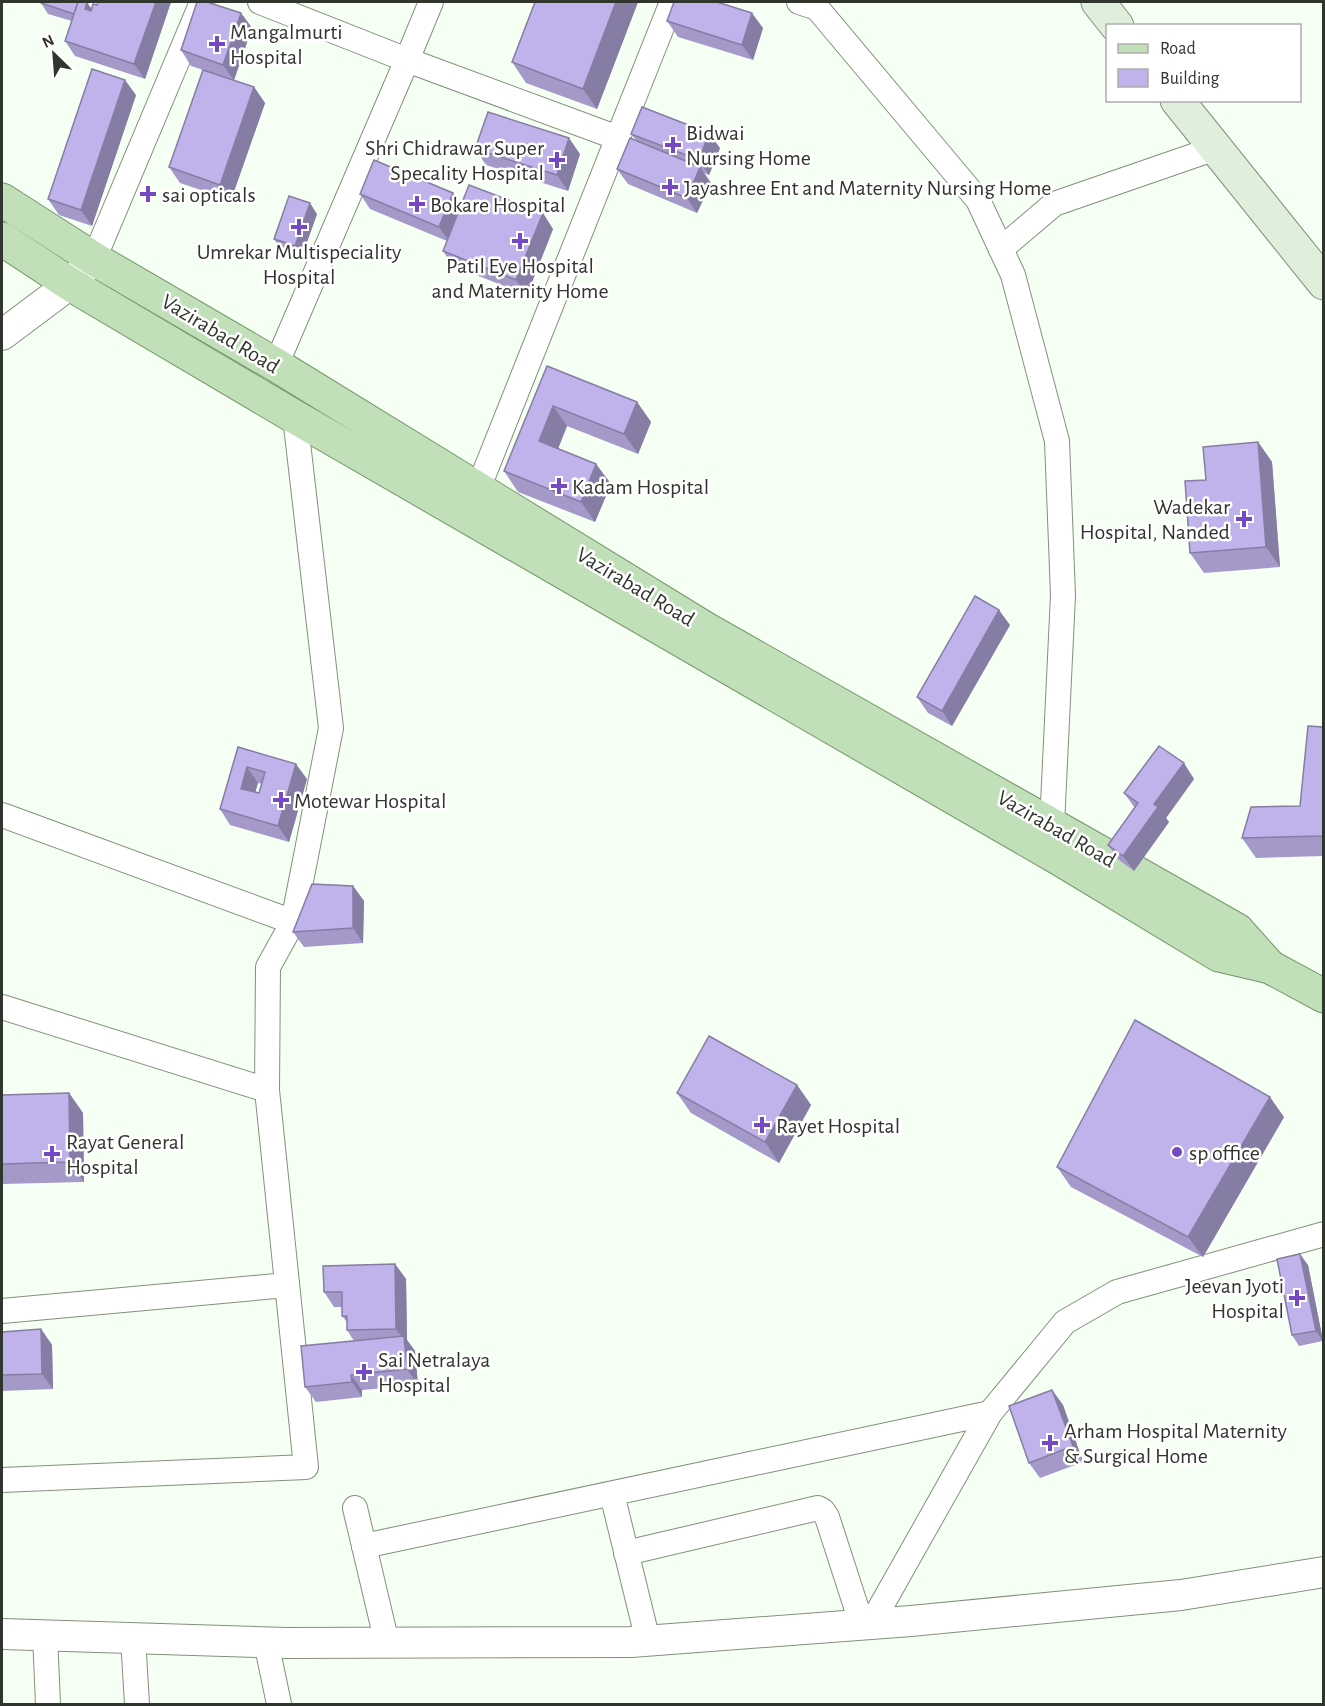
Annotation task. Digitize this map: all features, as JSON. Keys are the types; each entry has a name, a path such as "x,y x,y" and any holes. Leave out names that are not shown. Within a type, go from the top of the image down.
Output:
{"main road":[{"path":"1098,2 1115,24"},
{"path":"1180,102 1323,283"},
{"name":"Vazirabad Road","path":"2,200 93,259 276,365 473,503 1219,955 1270,967 1323,996"},
{"name":"Vazirabad Road","path":"2,238 70,284 295,417 473,503 706,629 1238,930 1270,967"},
{"path":"174,346 192,315"}],"street":[{"path":"2,335 70,284 93,259 202,2"},
{"path":"260,2 407,60 618,138"},
{"path":"276,365 431,2"},
{"path":"473,503 672,2"},
{"path":"799,2 817,8 978,200 1013,275 1058,441 1063,595 1052,825"},
{"path":"1001,249 1054,204 1216,148"},
{"path":"2,1480 306,1467 267,1090 268,967 293,922 331,728 295,417"},
{"path":"2,815 293,922"},
{"path":"2,1007 267,1090"},
{"path":"867,1624 990,1413 1065,1322 1117,1292 1323,1233"},
{"path":"2,1311 287,1285"},
{"path":"364,1546 990,1413"},
{"path":"612,1494 648,1641"},
{"path":"355,1508 387,1642"},
{"path":"627,1553 818,1508 826,1517 867,1624"},
{"path":"2,1634 266,1642 648,1641 867,1624 1181,1595 1323,1572"},
{"path":"45,1635 48,1704"},
{"path":"133,1638 137,1704"},
{"path":"266,1642 279,1704"}],"building":[{"path":"42,2 78,2 74,14"},
{"path":"78,2 87,2 85,9 91,11 93,4 97,5 98,2 156,2 134,64 65,41"},
{"path":"197,2 207,2 241,13 223,65 181,50"},
{"path":"535,2 616,2 583,89 512,62"},
{"path":"674,2 717,2 752,13 742,45 667,21"},
{"path":"92,69 125,80 81,210 48,199"},
{"path":"203,70 254,87 220,185 169,167"},
{"path":"642,107 709,133 699,160 631,134"},
{"path":"488,112 569,138 557,175 475,149"},
{"path":"630,138 700,167 687,198 617,169"},
{"path":"374,160 453,193 439,227 360,194"},
{"path":"469,185 543,213 516,280 443,251"},
{"path":"289,196 310,203 295,246 274,239"},
{"path":"547,366 637,402 624,434 553,406 539,441 596,464 581,502 504,471"},
{"path":"1258,442 1266,547 1190,553 1185,481 1206,480 1203,447"},
{"path":"975,596 999,610 942,711 917,697"},
{"path":"1308,726 1323,727 1323,836 1242,838 1251,807 1300,806"},
{"path":"1159,746 1184,763 1154,804 1158,807 1123,856 1108,845 1138,803 1124,793"},
{"path":"238,747 296,764 278,826 220,809","holes":["247,767 265,772 259,793 241,789"]},
{"path":"312,884 353,886 353,928 293,932"},
{"name":"sp office","path":"1135,1020 1270,1097 1188,1237 1057,1167"},
{"path":"709,1036 797,1085 765,1142 677,1093"},
{"path":"69,1093 70,1162 2,1164 2,1095"},
{"path":"1300,1254 1316,1331 1292,1335 1277,1259"},
{"path":"395,1264 396,1329 347,1330 347,1316 342,1316 342,1292 324,1292 323,1266"},
{"path":"41,1329 42,1374 2,1375 2,1332"},
{"path":"404,1336 407,1369 351,1375 352,1382 305,1387 301,1346"},
{"path":"1052,1390 1073,1446 1029,1463 1009,1406"}],"place":[{"name":"Mangalmurti Hospital","path":"217,44"},
{"name":"Bidwai Nursing Home","path":"673,145"},
{"name":"Shri Chidrawar Super Specality Hospital","path":"557,160"},
{"name":"Jayashree Ent and Maternity Nursing Home","path":"670,187"},
{"name":"sai opticals","path":"148,194"},
{"name":"Bokare Hospital","path":"417,204"},
{"name":"Umrekar Multispeciality Hospital","path":"299,227"},
{"name":"Patil Eye Hospital and Maternity Home","path":"520,241"},
{"name":"Kadam Hospital","path":"559,486"},
{"name":"Wadekar Hospital, Nanded","path":"1244,519"},
{"name":"Motewar Hospital","path":"281,800"},
{"name":"Rayet Hospital","path":"762,1125"},
{"name":"sp office","path":"1177,1152"},
{"name":"Rayat General Hospital","path":"52,1154"},
{"name":"Jeevan Jyoti Hospital","path":"1297,1298"},
{"name":"Sai Netralaya Hospital","path":"364,1372"},
{"name":"Arham Hospital Maternity & Surgical Home","path":"1050,1443"}]}
